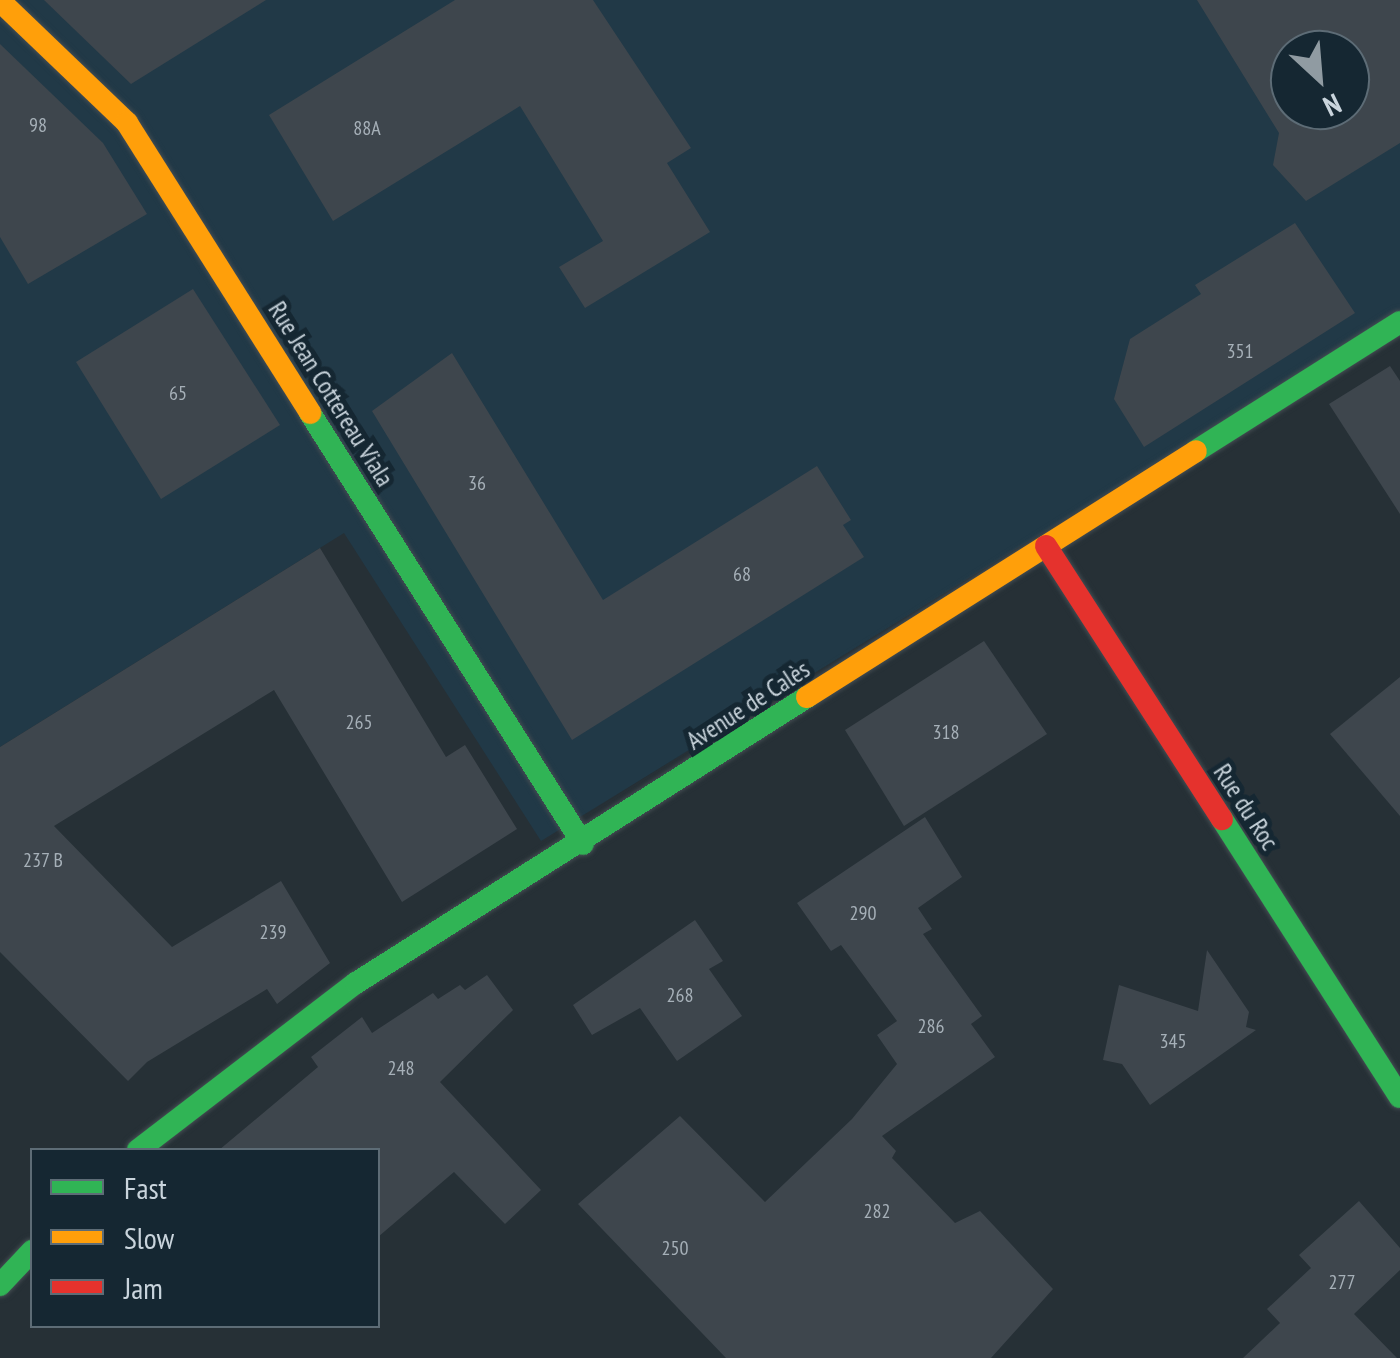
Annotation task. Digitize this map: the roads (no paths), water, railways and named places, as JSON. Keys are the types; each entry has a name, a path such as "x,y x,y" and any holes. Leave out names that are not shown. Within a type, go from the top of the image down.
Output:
{"street":[{"name":"Rue Jean Cottereau Viala","path":"0,1 127,122 583,844"},
{"name":"Avenue de Calès","path":"141,1148 356,983 583,844 1400,322"},
{"name":"Rue du Roc","path":"1046,546 1400,1097"},
{"path":"0,1285 30,1253"}]}
